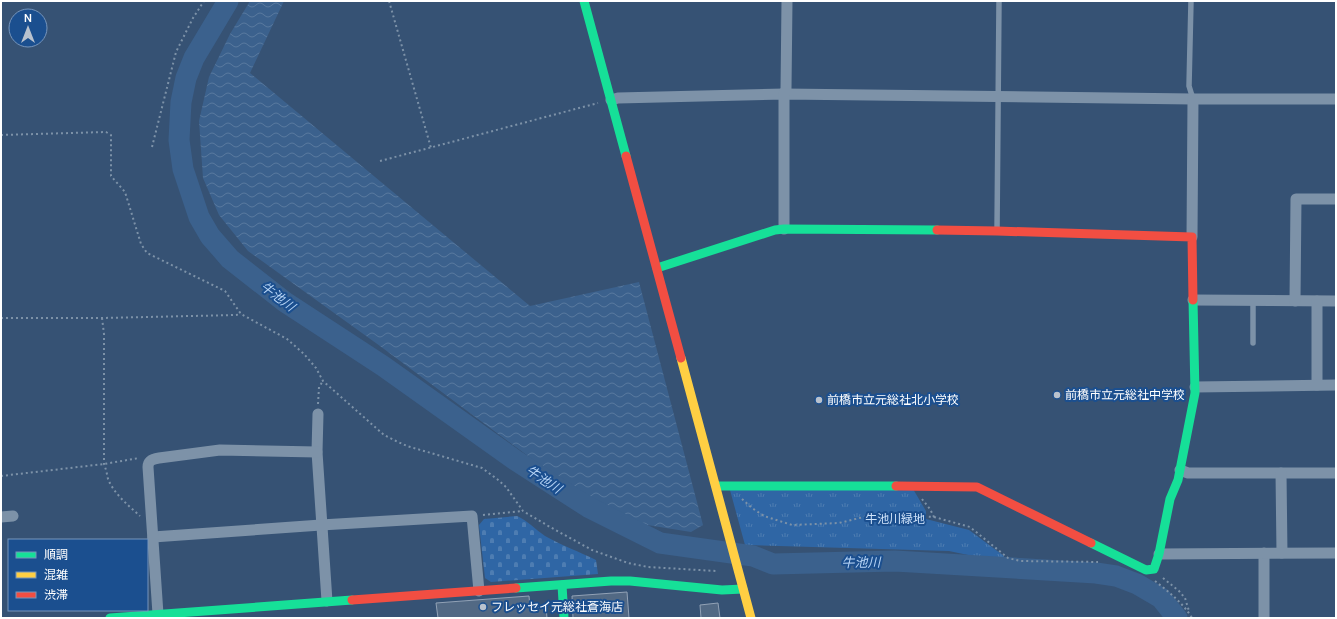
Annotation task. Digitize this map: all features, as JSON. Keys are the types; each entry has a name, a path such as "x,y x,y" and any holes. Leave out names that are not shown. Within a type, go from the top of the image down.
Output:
{"street":[{"path":"584,1 751,618"},
{"path":"784,229 784,94 786,89 787,1"},
{"path":"611,100 618,98 784,94 1193,99 1336,99"},
{"path":"716,486 977,487 1146,570 1154,569 1159,554 1170,499 1178,480 1196,393 1192,237 1193,99"},
{"path":"1295,301 1296,199 1336,199"},
{"path":"657,268 775,230 784,229 997,231 1192,237"},
{"path":"1193,300 1336,301"},
{"path":"1317,301 1317,385"},
{"path":"1195,387 1336,385"},
{"path":"318,414 317,452 327,601"},
{"path":"158,614 148,467 150,461 154,458 214,451 317,452"},
{"path":"1180,470 1188,473 1336,473"},
{"path":"1282,473 1282,553"},
{"path":"1,517 13,516"},
{"path":"152,532 472,516 479,590"},
{"path":"1264,553 1264,618"},
{"path":"1159,554 1336,553"},
{"path":"110,618 158,614 231,614 327,601 622,581 722,590 744,589"},
{"path":"562,585 564,618"}],"lane":[{"path":"997,231 999,1"},
{"path":"1191,1 1189,86 1193,99"},
{"path":"1253,300 1253,343"}],"path":[{"path":"152,147 176,52 193,18 204,1"},
{"path":"389,1 430,148"},
{"path":"380,161 611,100"},
{"path":"1,135 106,132 111,135 111,176 125,192 141,244 147,253 216,285 225,291 241,314 287,339 304,354 316,368 324,381 384,435 396,441 482,468 506,487 523,510 592,550 628,563 648,567 716,572"},
{"path":"1,318 102,318 241,314"},
{"path":"102,318 104,334 104,464 109,480 114,489 152,532"},
{"path":"318,414 319,387 324,381"},
{"path":"1,476 104,464 141,458 150,461"},
{"path":"739,486 741,498 752,508 764,516 792,525 839,523 868,516 934,517 970,527 1008,558 1020,561 1095,561 1102,563"},
{"path":"917,486 922,500 930,509 934,517"},
{"path":"472,516 523,510"},
{"path":"1160,576 1179,591 1185,598 1189,613"},
{"path":"1153,580 1174,596 1192,618"}],"green space":[{"name":"牛池川緑地","path":"913,489 926,511 926,519 969,530 1004,556 1002,561 949,551 745,545 730,490"},
{"path":"517,516 545,536 596,560 598,574 491,582 485,578 479,525 484,519"}],"water":[{"path":"250,1 284,1 250,73 530,306 639,282 703,525 691,532 641,524 590,499 532,459 380,346 248,251 219,215 203,178 199,121 209,77 230,34"}],"building":[{"path":"627,592 629,618 573,618 572,596"},
{"name":"フレッセイ元総社蒼海店","path":"529,596 530,608 546,607 547,618 438,618 436,603"},
{"path":"718,603 720,618 701,618 700,605"}],"waterway":[{"name":"牛池川","path":"228,1 194,58 186,78 181,102 179,140 183,169 199,217 210,236 230,259 285,302 383,366 515,460 588,507 660,543 753,556 773,564 895,561 1096,573 1116,576 1137,584 1161,598 1177,618"}],"traffic: fast":[{"path":"584,1 626,156"},
{"path":"657,268 775,230 937,230"},
{"path":"1091,543 1146,570 1154,569 1159,554 1170,499 1178,480 1195,393 1193,300"},
{"path":"716,486 896,486"},
{"path":"516,588 630,581 722,590 743,589"},
{"path":"562,585 564,618"},
{"path":"110,618 352,600"}],"traffic: slow":[{"path":"681,358 751,618"}],"traffic: jam":[{"path":"626,156 681,358"},
{"path":"937,230 1192,237 1193,300"},
{"path":"896,486 977,487 1091,543"},
{"path":"352,600 516,588"}],"place":[{"name":"前橋市立元総社中学校","path":"1057,395"},
{"name":"前橋市立元総社北小学校","path":"819,400"},
{"name":"フレッセイ元総社蒼海店","path":"483,607"}]}
